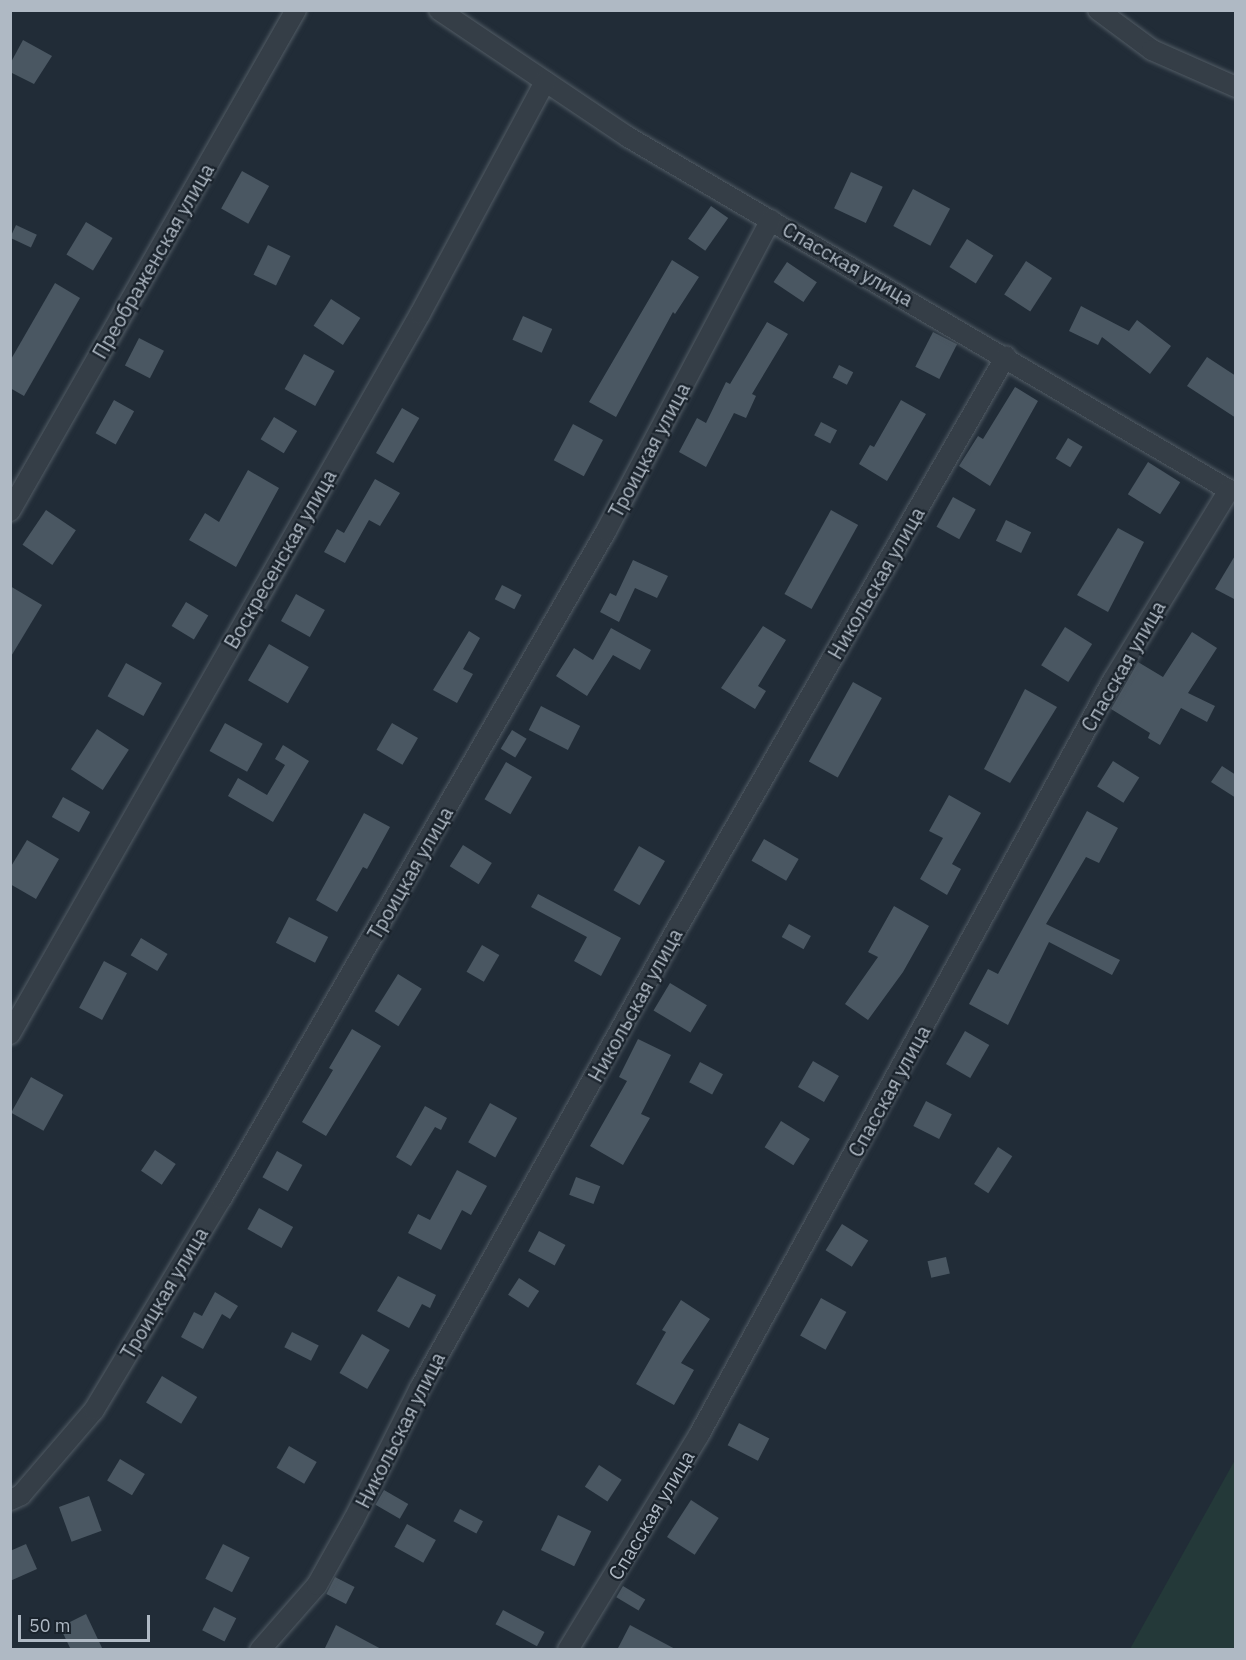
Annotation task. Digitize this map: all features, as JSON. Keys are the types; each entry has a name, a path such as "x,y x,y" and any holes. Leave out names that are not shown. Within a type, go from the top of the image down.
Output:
{"street":[{"name":"Преображенская улица","path":"10,512 296,10"},
{"name":"Спасская улица","path":"439,10 628,137 1006,356 1229,490 1113,680 699,1436 568,1650"},
{"path":"1098,10 1152,50 1236,87"},
{"name":"Воскресенская улица","path":"10,1034 420,314 546,82"},
{"name":"Троицкая улица","path":"10,1500 21,1495 93,1410 221,1199 606,531 771,220"},
{"name":"Никольская улица","path":"260,1650 322,1576 420,1388 623,1025 1006,356"}],"green space":[{"path":"1235,1460 1235,1649 1130,1649"}],"building":[{"path":"23,40 52,56 34,84 10,72 10,64"},
{"path":"242,171 269,186 248,224 221,209"},
{"path":"851,172 883,187 866,223 834,208"},
{"path":"913,189 950,209 930,246 893,226"},
{"path":"711,206 728,218 705,251 688,239"},
{"path":"86,222 113,238 93,271 66,255"},
{"path":"16,225 37,235 31,247 10,238"},
{"path":"967,239 993,255 976,283 950,267"},
{"path":"268,245 290,256 276,286 254,275"},
{"path":"672,260 699,277 675,314 673,312 616,417 589,402"},
{"path":"1026,261 1052,278 1030,311 1004,295"},
{"path":"787,262 817,282 803,302 774,282"},
{"path":"55,283 80,298 24,396 10,388 10,361"},
{"path":"331,299 360,318 343,345 314,326"},
{"path":"1081,306 1129,331 1137,320 1171,346 1150,374 1102,337 1098,345 1069,331"},
{"path":"523,316 552,329 542,353 512,340"},
{"path":"767,322 788,334 752,394 756,396 746,418 734,413 706,467 679,452 697,418 706,423 726,382 730,384"},
{"path":"933,332 957,344 939,379 915,367"},
{"path":"139,338 164,351 150,378 125,366"},
{"path":"304,354 335,371 315,406 285,389"},
{"path":"1207,357 1236,376 1236,418 1187,386"},
{"path":"839,365 853,372 847,385 833,377"},
{"path":"1015,387 1038,401 990,486 959,466 978,436 983,439"},
{"path":"114,400 134,411 116,444 96,433"},
{"path":"901,400 926,414 887,481 859,464 870,445 874,447"},
{"path":"402,408 419,418 393,463 376,453"},
{"path":"274,417 297,431 284,453 261,439"},
{"path":"821,422 837,430 830,444 814,435"},
{"path":"573,424 603,440 584,476 554,460"},
{"path":"1068,438 1083,447 1070,467 1056,459"},
{"path":"1148,462 1180,482 1160,514 1128,494"},
{"path":"248,470 279,488 236,567 189,540 205,513 219,522"},
{"path":"375,479 400,493 380,526 369,520 345,563 324,552 337,529 344,533"},
{"path":"953,497 976,510 959,539 937,527"},
{"path":"46,510 76,530 52,565 23,545"},
{"path":"831,510 858,525 812,609 784,594"},
{"path":"1006,520 1031,532 1021,553 996,541"},
{"path":"1118,528 1144,542 1108,612 1077,595"},
{"path":"1236,554 1236,600 1215,589"},
{"path":"633,560 668,576 657,598 635,588 619,622 600,612 610,593 616,596"},
{"path":"502,585 522,595 514,609 495,599"},
{"path":"10,586 42,605 10,658"},
{"path":"296,594 325,610 310,637 281,621"},
{"path":"186,602 208,615 194,639 172,626"},
{"path":"763,626 786,640 758,686 766,691 755,709 721,688"},
{"path":"1065,627 1092,644 1068,682 1041,665"},
{"path":"611,628 651,650 640,670 613,655 587,696 556,676 574,648 593,660"},
{"path":"469,631 480,638 463,669 473,674 457,703 433,690"},
{"path":"1192,632 1217,648 1188,693 1215,706 1207,722 1181,708 1160,745 1148,738 1150,733 1111,709 1138,662 1163,677"},
{"path":"269,644 309,667 288,703 248,680"},
{"path":"126,663 162,683 143,716 108,696"},
{"path":"853,682 882,698 838,778 809,762"},
{"path":"1025,689 1057,707 1010,783 984,769"},
{"path":"541,706 580,726 568,750 529,730"},
{"path":"225,723 263,744 247,772 209,751"},
{"path":"392,723 418,738 402,765 376,750"},
{"path":"97,729 129,750 103,790 71,769"},
{"path":"512,730 527,739 515,758 501,749"},
{"path":"283,745 309,761 273,822 228,796 238,778 267,795 285,765 275,759"},
{"path":"1113,761 1139,777 1123,803 1097,786"},
{"path":"506,762 532,777 510,814 484,799"},
{"path":"1222,766 1236,775 1236,798 1211,782"},
{"path":"949,795 981,813 952,864 961,869 947,895 920,879 943,838 929,831"},
{"path":"63,797 90,812 79,832 52,817"},
{"path":"1087,811 1118,828 1099,863 1086,857 1046,924 1120,960 1112,975 1049,942 1008,1025 969,1004 988,969 998,974"},
{"path":"364,813 390,827 367,869 363,867 337,912 316,900"},
{"path":"764,839 799,859 786,881 752,861"},
{"path":"27,840 59,859 36,899 10,884 10,868"},
{"path":"463,845 492,863 479,884 450,866"},
{"path":"639,846 665,861 639,905 614,890"},
{"path":"538,894 621,938 601,976 574,961 587,937 531,907"},
{"path":"894,906 929,926 903,972 868,1020 845,1004 878,957 868,952"},
{"path":"289,917 328,937 315,963 276,943"},
{"path":"789,924 811,936 804,949 782,937"},
{"path":"141,938 168,954 157,971 131,955"},
{"path":"482,945 499,955 484,982 466,972"},
{"path":"104,961 127,973 102,1020 79,1008"},
{"path":"398,974 422,989 398,1026 375,1011"},
{"path":"670,983 707,1005 690,1033 654,1010"},
{"path":"352,1029 381,1046 326,1136 302,1122 333,1070 329,1068"},
{"path":"965,1031 989,1045 970,1078 946,1064"},
{"path":"638,1039 671,1055 641,1114 650,1118 623,1165 590,1146 627,1081 619,1077"},
{"path":"813,1061 839,1076 824,1102 798,1087"},
{"path":"700,1062 723,1074 712,1095 689,1082"},
{"path":"31,1077 63,1095 43,1131 11,1113"},
{"path":"926,1101 952,1114 939,1139 913,1126"},
{"path":"490,1103 517,1118 495,1157 468,1142"},
{"path":"425,1106 447,1118 441,1130 435,1127 411,1166 396,1157"},
{"path":"781,1121 810,1139 793,1165 765,1147"},
{"path":"998,1147 1012,1156 988,1193 974,1184"},
{"path":"155,1150 176,1164 162,1185 141,1171"},
{"path":"277,1151 302,1165 288,1191 262,1177"},
{"path":"457,1170 487,1186 471,1215 462,1210 441,1250 408,1233 418,1214 430,1220"},
{"path":"576,1177 600,1186 593,1204 569,1195"},
{"path":"259,1208 293,1227 281,1248 247,1229"},
{"path":"842,1224 868,1240 852,1267 826,1250"},
{"path":"539,1231 565,1245 555,1265 528,1251"},
{"path":"946,1257 950,1274 931,1278 927,1261"},
{"path":"398,1276 436,1295 430,1308 422,1304 409,1328 377,1311"},
{"path":"519,1278 539,1291 528,1308 508,1295"},
{"path":"215,1292 238,1306 230,1319 222,1314 203,1349 181,1337 194,1312 202,1316"},
{"path":"821,1298 846,1312 826,1350 800,1336"},
{"path":"681,1300 710,1319 681,1363 694,1370 674,1405 636,1384 666,1332 662,1330"},
{"path":"292,1332 319,1346 311,1361 284,1347"},
{"path":"362,1334 390,1350 367,1389 339,1373"},
{"path":"162,1376 197,1397 181,1424 146,1403"},
{"path":"739,1423 769,1438 758,1461 728,1445"},
{"path":"289,1446 317,1462 304,1484 276,1468"},
{"path":"120,1459 145,1474 132,1495 107,1480"},
{"path":"599,1465 622,1480 607,1502 585,1487"},
{"path":"384,1490 408,1504 400,1519 376,1505"},
{"path":"89,1496 102,1531 72,1542 59,1507"},
{"path":"691,1500 719,1518 695,1555 667,1537"},
{"path":"460,1509 483,1521 476,1534 453,1521"},
{"path":"558,1515 591,1531 574,1566 541,1550"},
{"path":"407,1524 436,1540 423,1563 394,1547"},
{"path":"26,1544 37,1569 10,1581 10,1551"},
{"path":"223,1544 250,1558 232,1592 205,1579"},
{"path":"335,1577 355,1587 346,1604 326,1594"},
{"path":"623,1586 645,1599 639,1611 616,1597"},
{"path":"214,1607 236,1618 224,1642 202,1630"},
{"path":"503,1610 544,1632 537,1646 495,1624"},
{"path":"86,1614 103,1650 71,1650 60,1627"},
{"path":"336,1625 383,1650 324,1650"},
{"path":"630,1625 677,1650 617,1650"}]}
